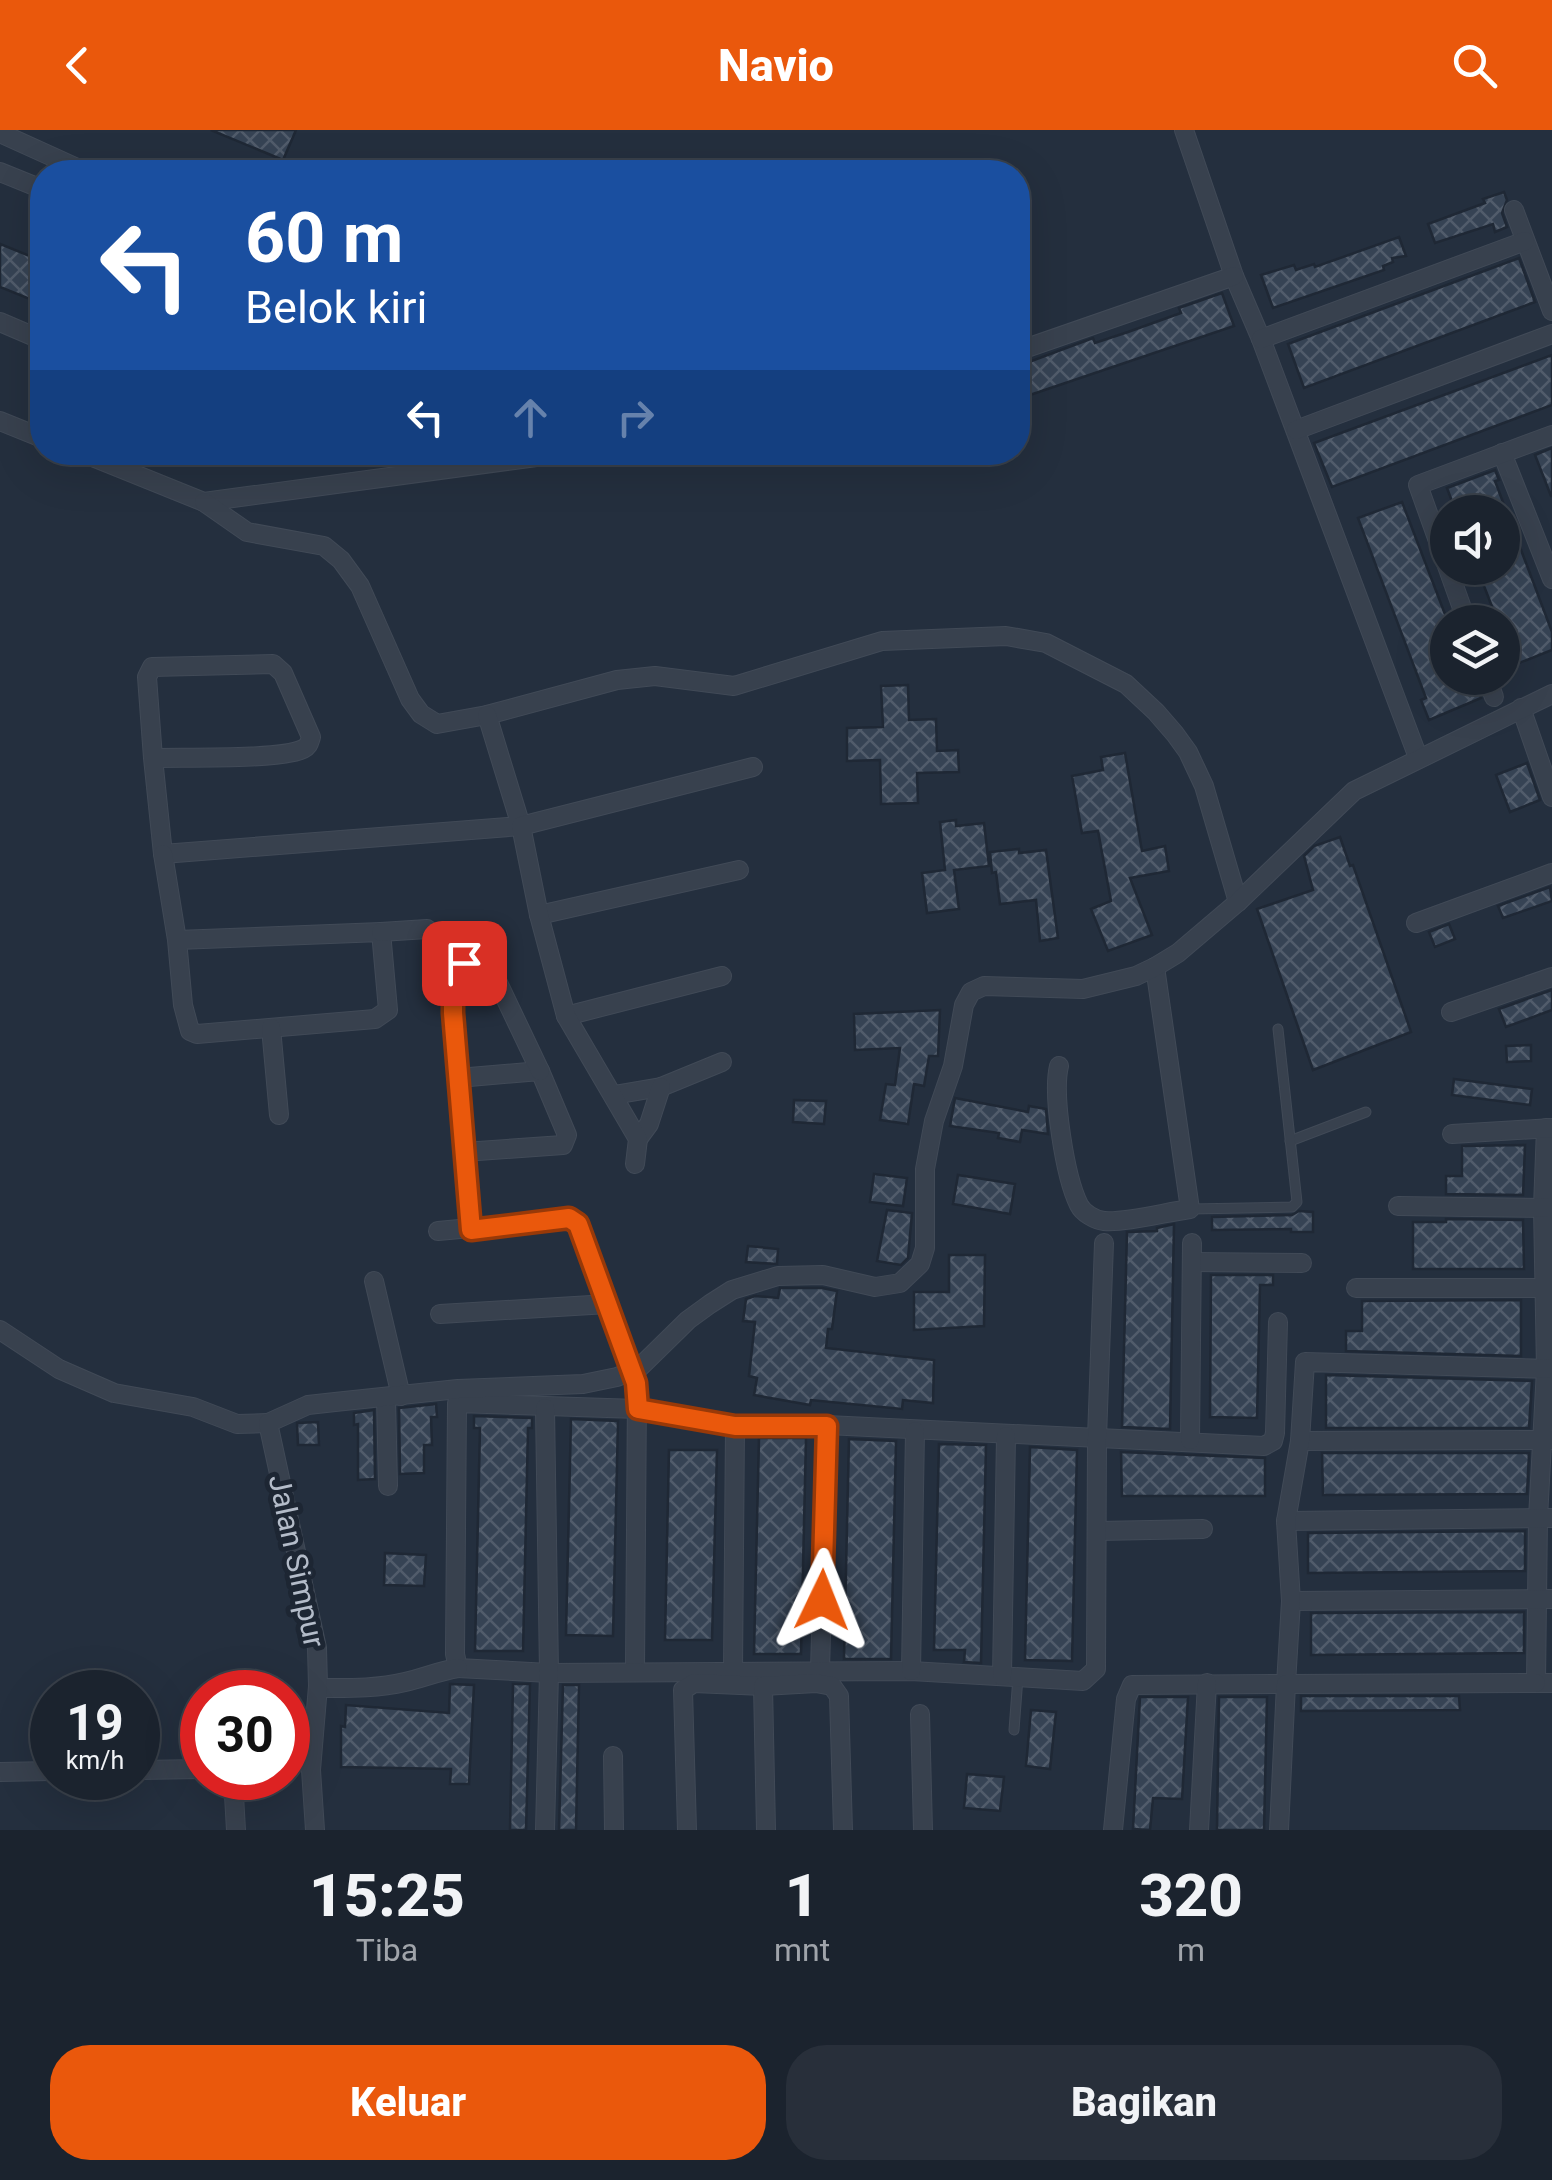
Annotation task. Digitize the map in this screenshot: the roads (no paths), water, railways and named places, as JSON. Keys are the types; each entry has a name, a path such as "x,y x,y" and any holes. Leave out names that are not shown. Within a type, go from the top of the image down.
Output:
{"street":[{"path":"1184,130 1234,276 1262,339 1416,752"},
{"path":"0,133 60,160"},
{"path":"0,172 30,184"},
{"path":"1514,210 1552,312"},
{"path":"1262,339 1526,241"},
{"path":"1030,347 1234,276"},
{"path":"0,322 30,335"},
{"path":"1296,430 1552,334"},
{"path":"0,420 30,433"},
{"path":"1461,605 1418,485 1552,435"},
{"path":"1502,453 1552,579"},
{"path":"112,465 204,502 247,532 324,546 360,586 410,699 430,722 438,724 617,680 655,676 734,686 882,641 1006,636 1046,643 1126,684 1175,734 1204,786 1238,902"},
{"path":"204,502 477,465"},
{"path":"152,758 280,754 306,748 311,737 283,673 273,664 152,667 147,677 152,758 183,1004 190,1031 197,1034 383,1016 389,1002 381,932"},
{"path":"0,1330 59,1369 114,1393 193,1407 237,1424 268,1422 308,1405 458,1389 583,1384 632,1372 699,1312 732,1290 778,1276 812,1275 890,1287 913,1274 925,1248 926,1168 934,1120 953,1066 964,1005 971,992 984,986 1083,989 1123,980 1155,967 1178,953 1238,902 1354,791 1552,694"},
{"path":"1521,708 1552,797"},
{"path":"487,715 521,826 566,1016 638,1139"},
{"path":"164,854 521,826 753,767"},
{"path":"540,916 740,870"},
{"path":"1416,923 1552,874"},
{"path":"177,940 427,929"},
{"path":"464,1152 566,1142 568,1135 490,966 477,954 470,955 464,963 453,988 458,1078 464,1152 471,1230"},
{"path":"1059,1066 1056,1080 1064,1150 1078,1204 1085,1214 1103,1221 1190,1209 1155,967"},
{"path":"566,1016 722,976"},
{"path":"1450,1012 1552,977"},
{"path":"271,1028 279,1116"},
{"path":"614,1095 661,1087 722,1062"},
{"path":"458,1078 540,1071"},
{"path":"635,1164 638,1139 649,1124 661,1087"},
{"path":"1113,1830 1126,1699 1130,1687 1138,1682 1544,1683 1549,1128 1452,1134"},
{"path":"1398,1206 1548,1207"},
{"path":"438,1231 573,1220 582,1230 632,1372 638,1409 635,1670"},
{"path":"318,1688 365,1688 408,1682 428,1673 458,1668 549,1673 911,1671 1083,1681 1096,1669 1104,1242"},
{"path":"1190,1440 1192,1253 1302,1263"},
{"path":"374,1281 393,1397 388,1486"},
{"path":"1356,1288 1549,1288"},
{"path":"440,1314 608,1304"},
{"path":"458,1668 457,1403 638,1409 735,1426 827,1426 1264,1446 1273,1440 1278,1322"},
{"path":"1279,1830 1291,1600 1286,1521 1300,1441 1305,1362 1549,1369"},
{"path":"545,1408 549,1673 545,1830"},
{"name":"Jalan Simpur","path":"268,1422 317,1648 311,1770 316,1830"},
{"path":"733,1671 735,1426"},
{"path":"820,1670 827,1426"},
{"path":"911,1671 915,1431"},
{"path":"1006,1436 1010,1677"},
{"path":"1300,1441 1546,1440"},
{"path":"1286,1521 1545,1518"},
{"path":"1098,1530 1203,1528"},
{"path":"1291,1600 1545,1599"},
{"path":"687,1830 683,1690 694,1683 816,1683 828,1684 838,1693 843,1830"},
{"path":"1199,1830 1207,1683"},
{"path":"763,1686 766,1830"},
{"path":"920,1714 923,1830"},
{"path":"613,1756 614,1830"},
{"path":"0,1772 30,1771"},
{"path":"234,1800 236,1830"}],"lane":[{"path":"1190,1209 1294,1206 1297,1197 1278,1029"},
{"path":"1290,1140 1366,1112"},
{"path":"1010,1677 1014,1730"}]}
